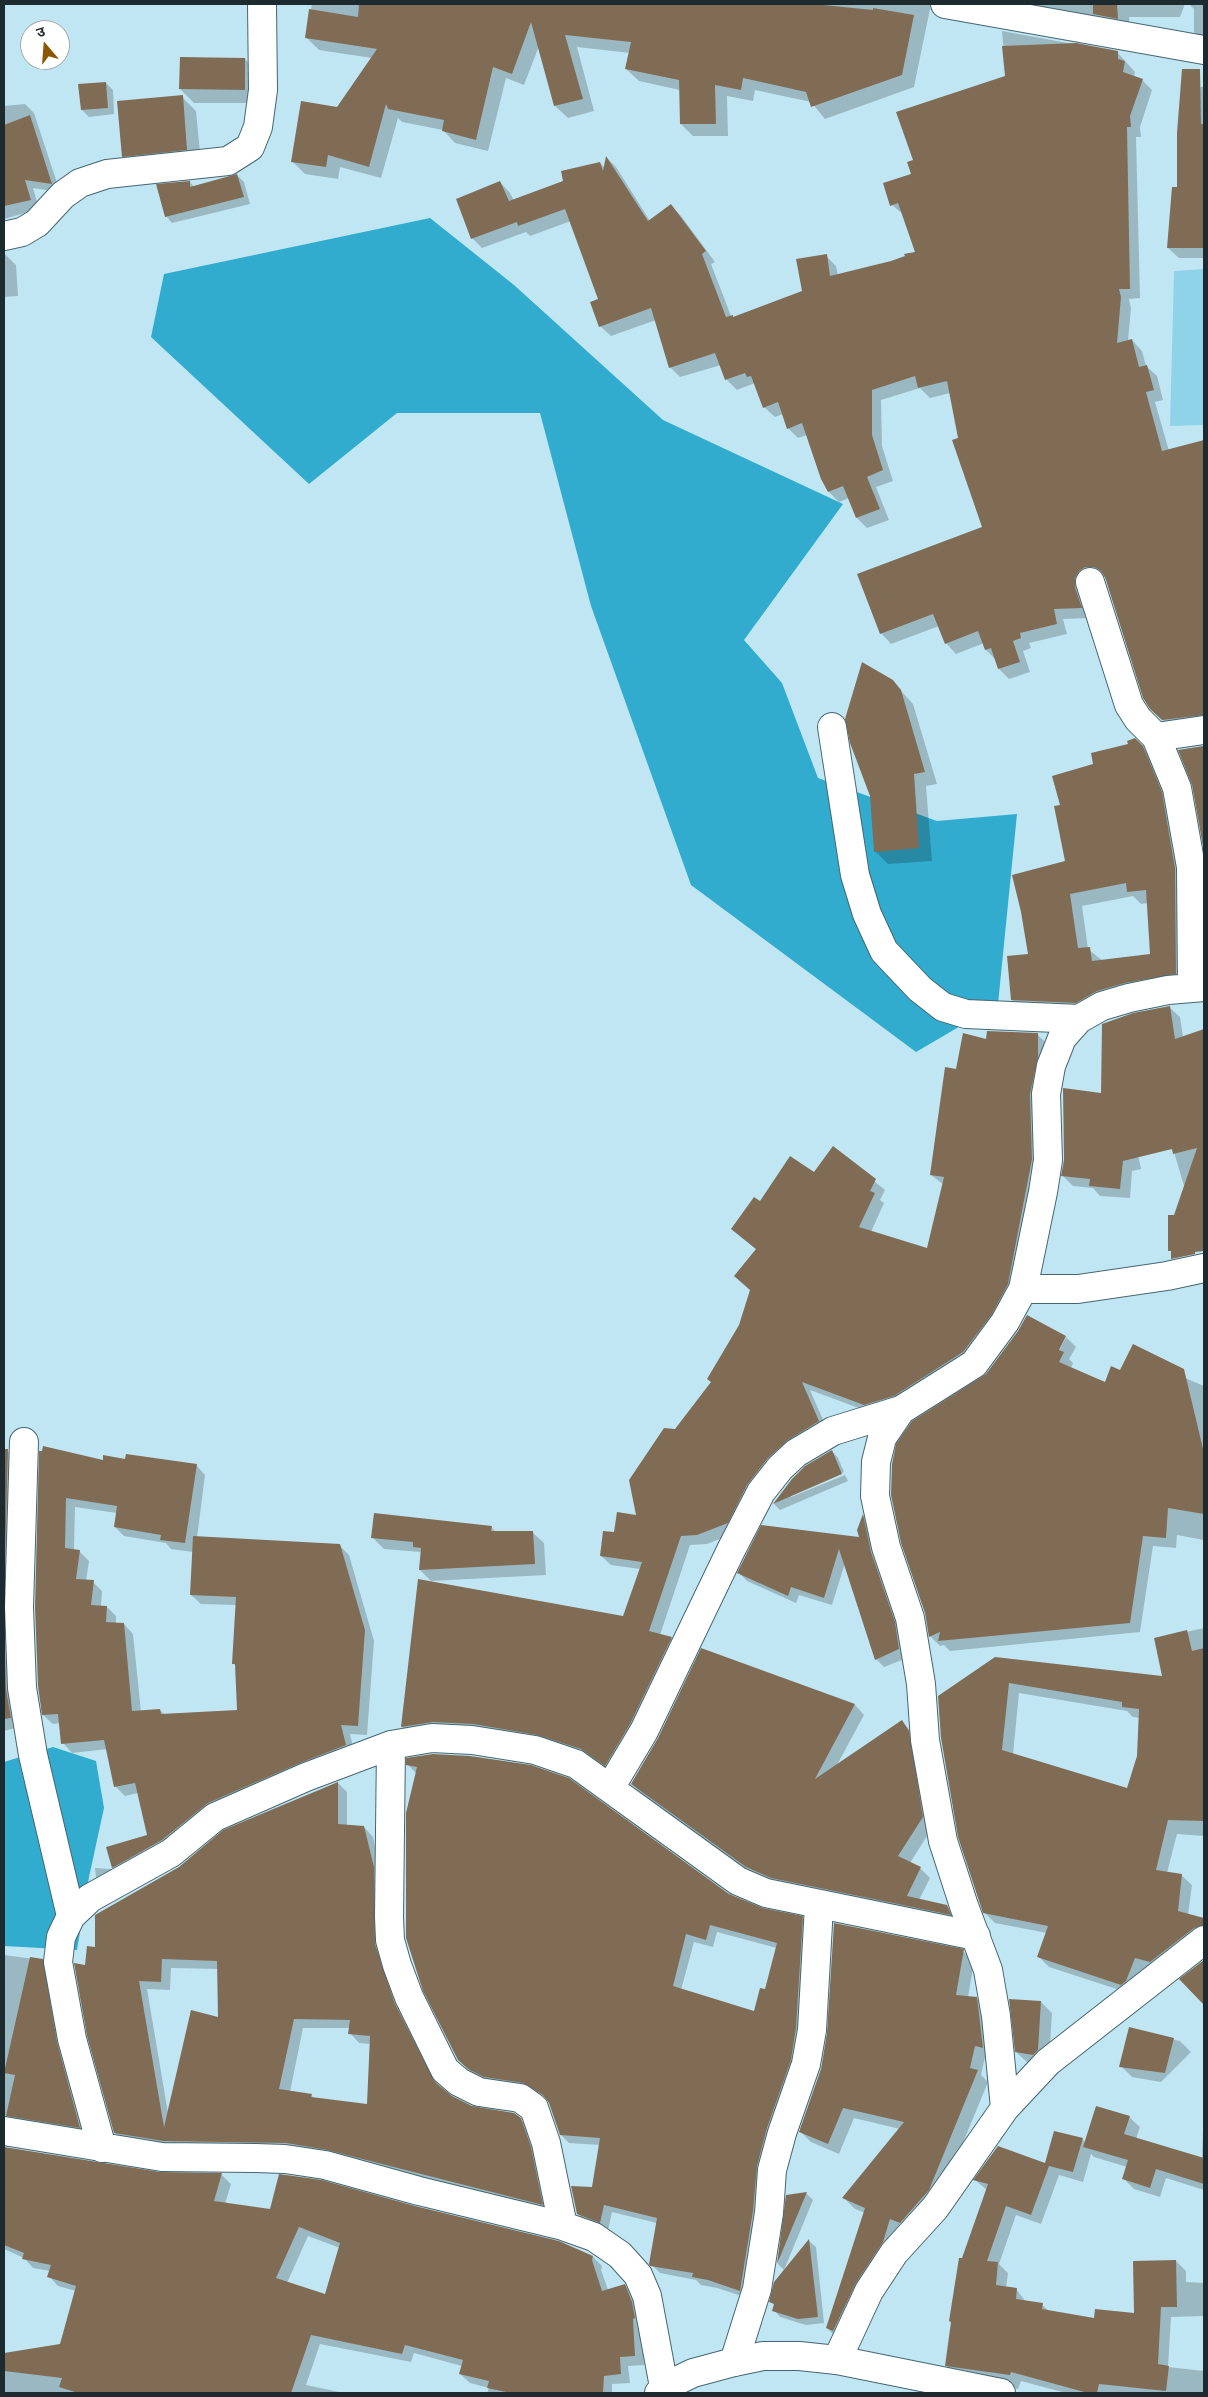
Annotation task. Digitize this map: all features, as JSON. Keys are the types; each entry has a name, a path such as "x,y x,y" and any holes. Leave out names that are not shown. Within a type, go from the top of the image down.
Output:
{"street":[{"path":"4,236 22,232 37,223 63,195 80,183 107,174 228,161 250,147 258,127 263,90 262,4"},
{"path":"945,4 1204,50"},
{"path":"610,1788 644,1731 731,1550 762,1492 780,1468 796,1453 833,1431 902,1410 974,1364 1005,1322 1023,1289 1047,1168 1046,1094 1051,1066 1062,1038 1079,1019 1102,1006 1130,998 1198,988 1191,867 1177,788 1156,738 1138,719 1129,705 1090,582"},
{"path":"832,727 855,875 867,914 884,951 920,989 943,1008 966,1014 1079,1019"},
{"path":"1156,738 1204,730"},
{"path":"1023,1289 1078,1289 1168,1276 1204,1268"},
{"path":"902,1410 882,1438 876,1462 875,1496 886,1547 910,1618 920,1684 924,1740 943,1841 964,1906 988,1970 1005,2108"},
{"path":"24,1442 19,1607 22,1688 33,1755 71,1916"},
{"path":"102,2148 72,2039 58,1962 61,1937 71,1916 90,1898 171,1853 215,1817 306,1777 391,1744 432,1738 472,1740 535,1750 576,1764 738,1881 766,1893 819,1906 976,1936"},
{"path":"391,1744 389,1917 390,1940 397,1966 409,1997 445,2070 459,2082 479,2092 520,2098 534,2108 546,2142 564,2226"},
{"path":"734,2362 757,2289 769,2213 772,2170 806,2064 812,2030 819,1906"},
{"path":"837,2360 869,2291 894,2253 940,2202 1005,2108 1048,2062 1204,1940"},
{"path":"4,2131 162,2157 278,2159 326,2165 418,2191 564,2226 594,2237 620,2255 638,2275 647,2296 662,2390 693,2373 734,2362 763,2356 800,2356 837,2360 1001,2393"}],"shaded area":[{"path":"430,218 514,285 663,420 843,504 744,640 782,683 818,778 937,821 1017,814 998,1004 916,1052 691,885 591,606 540,413 397,413 309,484 151,337 164,274"},
{"path":"1204,269 1204,425 1170,426 1174,271"},
{"path":"53,1747 96,1761 104,1808 89,1877 77,1950 4,1946 4,1762"}],"building":[{"path":"359,4 814,4 873,10 873,8 914,15 902,75 811,107 806,92 743,78 741,90 715,85 716,124 680,124 679,80 625,69 631,42 565,35 583,99 554,106 531,22 512,74 493,67 476,140 442,131 444,120 388,109 386,104 369,167 328,155 326,167 291,162 301,101 337,107 377,49 305,38 309,9 358,17"},
{"path":"1093,4 1117,4 1118,19 1093,14"},
{"path":"1076,43 1118,51 1118,59 1125,61 1123,72 1143,79 1130,116 1131,127 1127,127 1130,289 1119,289 1121,297 1117,343 1132,339 1139,367 1147,365 1154,390 1146,392 1162,451 1204,440 1204,715 1162,720 1150,709 1143,698 1105,577 1101,571 1094,567 1085,567 1079,571 1075,578 1075,587 1082,608 1054,609 1057,624 1020,633 1021,638 1013,641 1020,662 998,669 991,648 985,650 978,631 945,644 933,614 880,634 857,574 982,527 952,440 958,438 947,381 918,388 915,376 872,390 872,435 883,470 867,477 880,509 856,518 843,486 828,492 821,479 802,423 787,429 778,402 763,408 751,376 747,377 745,373 725,380 715,353 669,368 651,308 599,327 590,302 598,299 565,209 518,226 517,222 471,239 456,199 500,181 509,201 563,181 561,171 600,162 603,171 606,156 648,221 671,204 706,251 702,254 726,317 733,315 733,317 802,291 796,259 827,254 830,276 891,261 905,256 904,254 915,252 898,203 890,206 883,183 911,174 907,162 913,160 896,112 1005,76 1002,46"},
{"path":"180,57 245,58 245,90 179,89"},
{"path":"1182,69 1200,69 1201,124 1204,124 1204,248 1167,248 1172,187 1177,187 1177,133"},
{"path":"106,82 108,108 81,110 78,84"},
{"path":"183,95 187,150 122,157 117,101"},
{"path":"30,115 52,184 25,180 31,200 4,206 4,125"},
{"path":"237,174 244,197 165,217 156,184 190,181 190,187"},
{"path":"862,662 893,680 901,690 925,772 914,774 919,848 874,852 870,796 850,743 845,719"},
{"path":"1135,738 1143,746 1162,792 1175,868 1176,974 1125,983 1097,991 1076,1003 1011,1000 1007,956 1028,954 1012,875 1065,861 1054,806 1060,805 1052,776 1093,764 1091,753 1128,744 1127,741","holes":["1126,883 1127,892 1146,890 1150,954 1092,961 1090,947 1078,948 1070,894"]},
{"path":"1204,746 1204,852 1192,785 1178,750"},
{"path":"1170,1006 1175,1039 1204,1029 1204,1251 1171,1259 1171,1251 1168,1251 1168,1215 1174,1215 1197,1148 1173,1154 1172,1149 1123,1161 1120,1189 1089,1186 1090,1179 1061,1176 1064,1160 1063,1088 1101,1093 1102,1024 1133,1013"},
{"path":"987,1031 1038,1033 1038,1057 1030,1094 1032,1159 1008,1284 992,1314 963,1352 894,1396 864,1405 802,1382 819,1421 788,1440 768,1458 747,1485 728,1523 697,1535 681,1536 649,1631 672,1637 630,1724 605,1766 581,1749 537,1735 473,1724 433,1722 401,1727 418,1579 623,1616 642,1562 600,1556 603,1531 614,1532 617,1512 636,1515 629,1480 664,1428 675,1429 711,1382 707,1379 739,1325 750,1290 734,1276 756,1249 731,1229 754,1197 760,1201 790,1156 814,1172 833,1146 876,1179 870,1191 875,1193 859,1227 927,1248 944,1177 930,1175 945,1067 956,1069 963,1033 986,1039"},
{"path":"1027,1315 1066,1336 1059,1350 1064,1352 1059,1362 1105,1382 1111,1366 1120,1370 1133,1344 1184,1369 1204,1453 1204,1514 1168,1508 1166,1538 1143,1536 1130,1623 938,1641 940,1632 929,1637 925,1613 901,1543 891,1495 892,1464 896,1444 912,1421 986,1374 1018,1331"},
{"path":"43,1446 103,1460 103,1455 125,1459 126,1454 197,1464 185,1543 160,1540 161,1535 114,1527 117,1506 66,1498 65,1548 80,1550 76,1579 94,1580 91,1605 107,1606 106,1622 124,1623 132,1711 160,1709 161,1714 237,1710 235,1664 232,1664 236,1597 190,1595 193,1536 340,1544 365,1630 358,1726 341,1725 346,1745 208,1803 162,1840 112,1868 106,1847 147,1835 135,1783 114,1787 104,1740 61,1744 58,1714 42,1715 38,1686 35,1607 39,1451 42,1451"},
{"path":"4,1449 8,1449 4,1594"},
{"path":"832,1450 842,1474 773,1504 792,1479 805,1466"},
{"path":"374,1513 492,1526 491,1531 533,1531 535,1564 419,1570 421,1548 413,1547 413,1542 371,1538"},
{"path":"863,1514 871,1552 895,1622 899,1649 875,1660 839,1549 824,1598 791,1587 788,1596 737,1573 761,1525 859,1537 857,1530"},
{"path":"4,1617 6,1689 11,1718 4,1719"},
{"path":"1187,1630 1192,1651 1204,1648 1204,1821 1168,1820 1156,1870 1182,1874 1178,1911 1204,1918 1204,1925 1194,1928 1150,1962 1135,1958 1126,1981 1121,1985 1037,1957 1048,1926 983,1913 958,1837 941,1738 938,1696 995,1657 1162,1676 1154,1638","holes":["1009,1683 1122,1702 1122,1707 1139,1709 1137,1756 1127,1788 1002,1750"]},
{"path":"701,1648 855,1704 815,1779 902,1720 909,1731 923,1817 898,1856 921,1867 907,1896 947,1905 951,1915 771,1878 746,1867 631,1784 658,1738"},
{"path":"433,1754 470,1756 531,1765 569,1778 729,1894 763,1908 803,1916 796,2028 791,2060 767,2128 757,2166 753,2211 740,2291 708,2280 692,2277 693,2273 650,2266 657,2218 604,2205 600,2223 577,2214 571,2186 592,2187 600,2138 560,2135 549,2103 543,2095 523,2083 484,2077 468,2069 458,2060 423,1991 406,1938 406,1813 417,1767 406,1765 406,1758","holes":["710,1925 777,1943 765,1989 760,1988 754,2011 673,1986 686,1934 706,1940"]},
{"path":"338,1782 338,1824 364,1826 374,1867 375,1944 395,2004 435,2082 452,2096 472,2106 514,2113 521,2118 531,2147 543,2205 327,2150 286,2143 163,2141 114,2133 87,2036 74,1963 85,1965 87,1946 95,1947 95,1915 179,1867 223,1830","holes":["162,1959 217,1961 218,2017 191,2010 164,2127 139,1981 161,1982","294,2019 350,2020 348,2034 370,2036 367,2104 311,2097 312,2094 279,2089"]},
{"path":"834,1923 964,1949 956,1995 977,1997 983,2048 975,2046 970,2068 978,2070 929,2190 900,2223 890,2219 883,2242 856,2283 833,2331 826,2328 865,2208 842,2198 904,2122 843,2108 828,2144 799,2132 821,2069 827,2033"},
{"path":"30,1957 43,1959 57,2042 80,2128 6,2116 15,2075 4,2073"},
{"path":"1204,1960 1204,2005 1179,1979"},
{"path":"1009,1999 1041,2001 1038,2050 1033,2055 1015,2052"},
{"path":"1129,2027 1174,2038 1165,2073 1119,2067"},
{"path":"1096,2106 1130,2116 1124,2134 1204,2158 1204,2184 1156,2169 1150,2188 1122,2179 1128,2160 1083,2147"},
{"path":"1054,2131 1083,2138 1073,2172 1049,2166 1031,2215 1006,2206 987,2261 998,2262 996,2285 1017,2288 1016,2299 1043,2303 1042,2309 1094,2318 1095,2309 1134,2313 1133,2261 1176,2260 1177,2307 1161,2307 1158,2364 1169,2366 1166,2391 1099,2384 1097,2393 1088,2393 1011,2372 1010,2375 945,2366 951,2322 949,2321 959,2258 962,2258 988,2184 973,2180 998,2146 1045,2163"},
{"path":"4,2147 160,2172 222,2173 214,2201 270,2209 279,2174 322,2180 415,2206 559,2241 593,2256 592,2260 602,2291 625,2284 632,2302 635,2318 633,2319 635,2356 620,2357 621,2374 604,2376 603,2393 511,2393 487,2388 489,2381 459,2374 463,2360 405,2345 402,2354 311,2335 291,2393 78,2393 59,2387 62,2378 4,2371 4,2353 60,2344 76,2286 47,2277 51,2265 22,2259 24,2253 4,2245","holes":["299,2227 340,2243 325,2294 276,2278"]},
{"path":"807,2192 777,2264 786,2195"},
{"path":"809,2239 818,2317 798,2319 772,2311 774,2304 769,2302 774,2282"}]}
